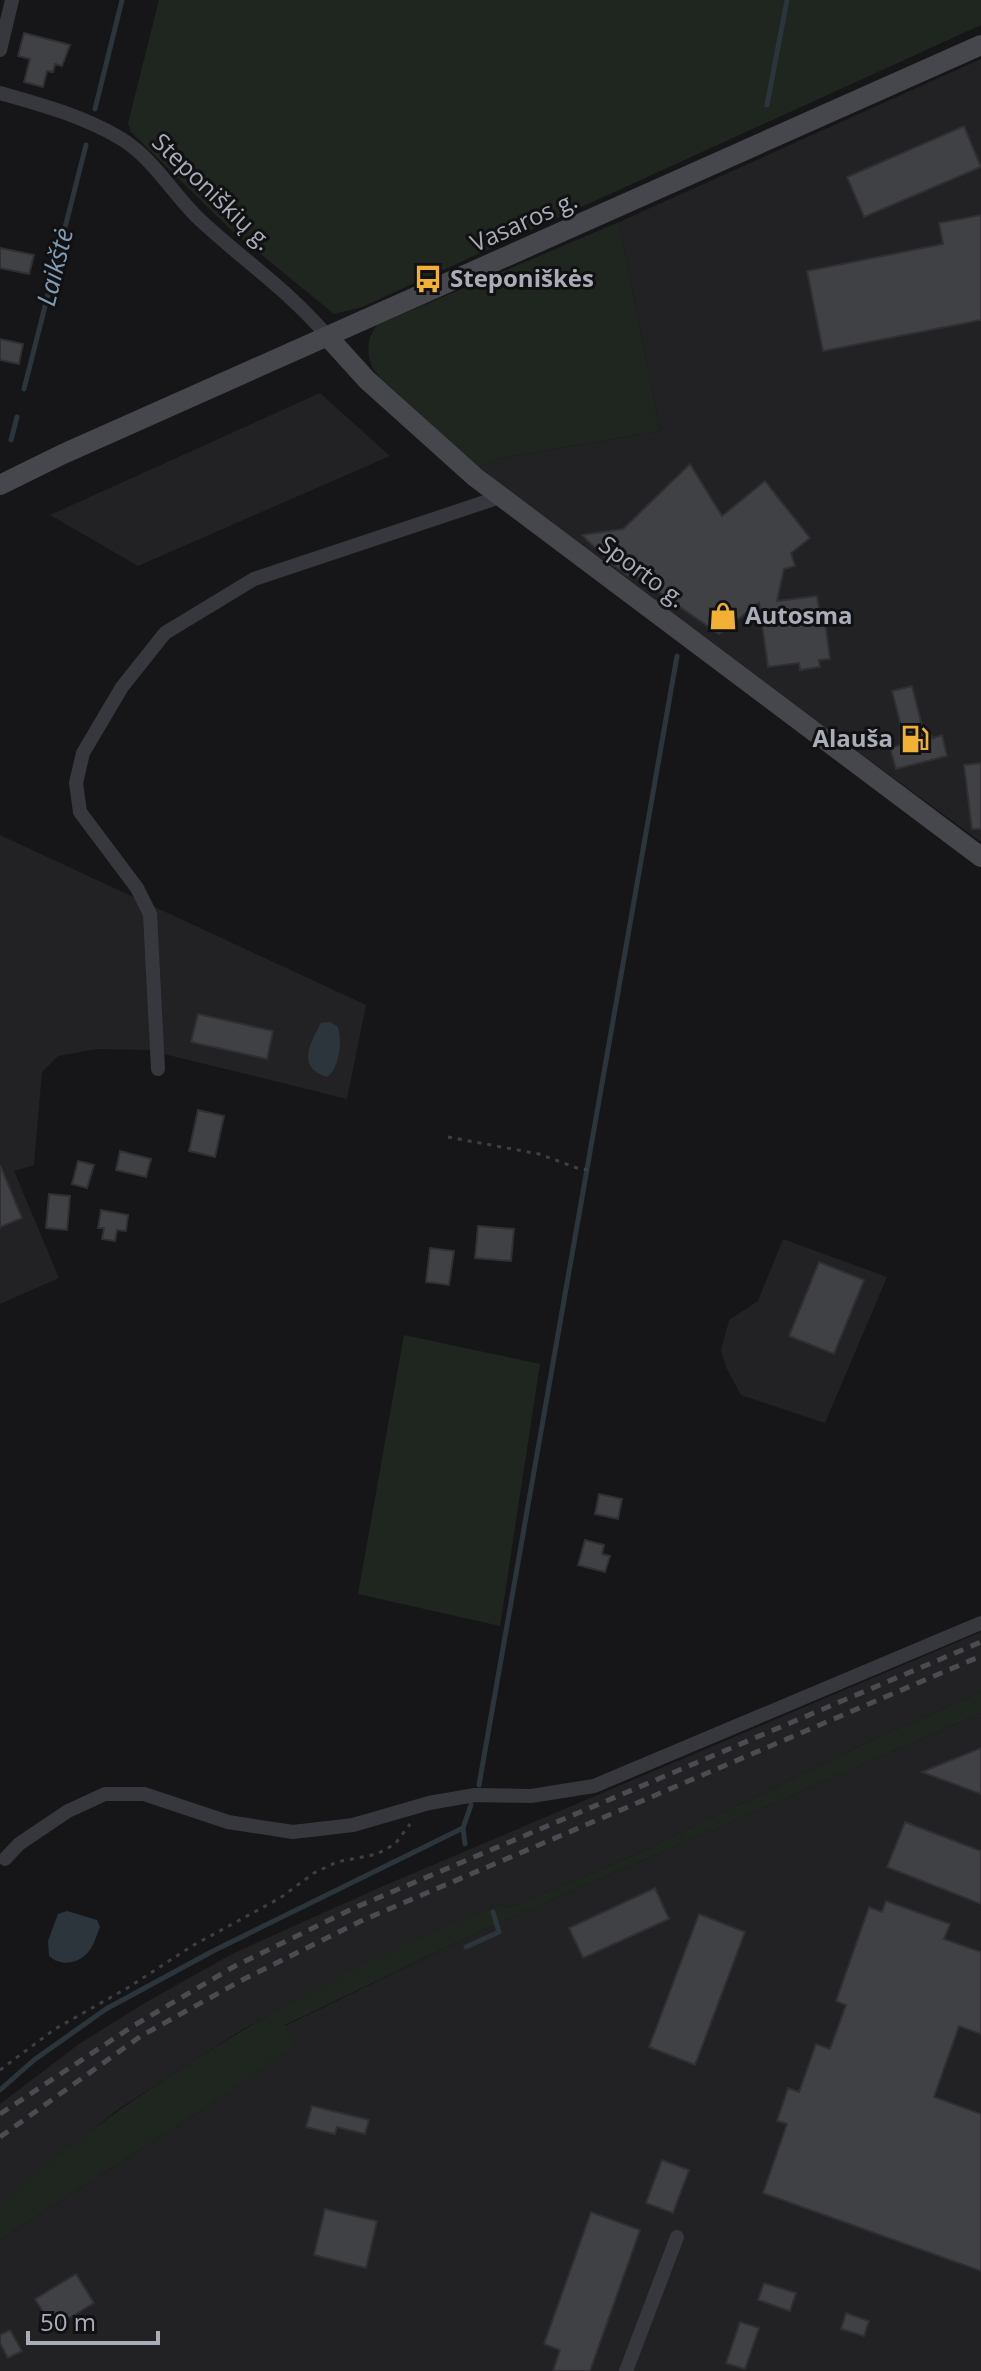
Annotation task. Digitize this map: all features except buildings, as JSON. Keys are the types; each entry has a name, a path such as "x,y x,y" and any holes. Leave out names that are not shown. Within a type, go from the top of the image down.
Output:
{"street":[{"path":"0,50 12,0"},
{"name":"Vasaros g.","path":"0,485 63,454 981,45"},
{"name":"Steponiškių g.","path":"0,93 76,115 136,149 197,217 291,298 328,337"},
{"name":"Sporto g.","path":"328,337 367,380 500,497 981,857"},
{"path":"158,1069 150,914 137,888 80,812 76,783 83,753 122,687 165,633 254,579 500,497"},
{"path":"5,1859 19,1844 68,1811 105,1794 144,1794 228,1822 293,1832 353,1825 475,1795 531,1796 594,1786 981,1623"},
{"path":"626,2371 677,2237"}],"path":[{"path":"448,1137 539,1154 593,1171"},
{"path":"0,2070 55,2029 129,1987 192,1946 280,1898 314,1873 337,1862 377,1854 395,1844 413,1820 418,1807"}],"shaded area":[{"path":"159,0 981,0 981,25 362,307 334,314 230,229 131,132 128,123"},
{"path":"981,59 981,842 556,530 479,467 495,459 660,431 619,222"},
{"path":"619,222 660,431 495,459 479,467 374,370 368,347 377,325"},
{"path":"320,393 390,456 138,566 50,515"},
{"path":"0,835 366,1005 347,1099 148,1050 97,1049 58,1056 42,1072 34,1165 14,1171 59,1278 0,1304"},
{"path":"330,1022 338,1027 340,1047 335,1067 327,1077 311,1068 308,1054 321,1023"},
{"path":"783,1239 887,1277 825,1423 741,1395 721,1350 729,1320 758,1301"},
{"path":"404,1335 540,1364 500,1626 358,1594"},
{"path":"981,1632 981,1692 866,1743 639,1853 509,1908 501,1904 390,1952 310,1993 240,2031 120,2108 0,2202 0,2104 79,2044 148,2001 232,1954 381,1887"},
{"path":"981,1692 981,1713 472,1935 285,2025 296,2045 0,2240 0,2202 138,2097 286,2005 403,1946 501,1904 509,1908 639,1853 866,1743"},
{"path":"981,1713 981,2371 0,2371 0,2240 197,2113 295,2045 285,2026 472,1935"},
{"path":"67,1911 97,1920 100,1927 85,1955 64,1963 49,1956 48,1941 58,1914"}],"waterway":[{"name":"Laikštė","path":"95,109 122,0"},
{"path":"767,105 787,0"},
{"name":"Laikštė","path":"24,389 86,145"},
{"name":"Laikštė","path":"11,440 17,417"},
{"path":"479,1785 677,656"},
{"path":"465,1844 463,1828 471,1805"},
{"path":"0,2090 34,2060 106,2009 213,1951 463,1828"},
{"path":"466,1947 499,1932 493,1912"}],"railway":[{"path":"0,2114 133,2026 235,1966 354,1908 981,1642"},
{"path":"0,2137 141,2036 244,1979 361,1921 981,1656"}],"place":[{"name":"Steponiškės","path":"428,279"},
{"name":"Autosma","path":"723,616"},
{"name":"Alauša","path":"915,739"}]}
